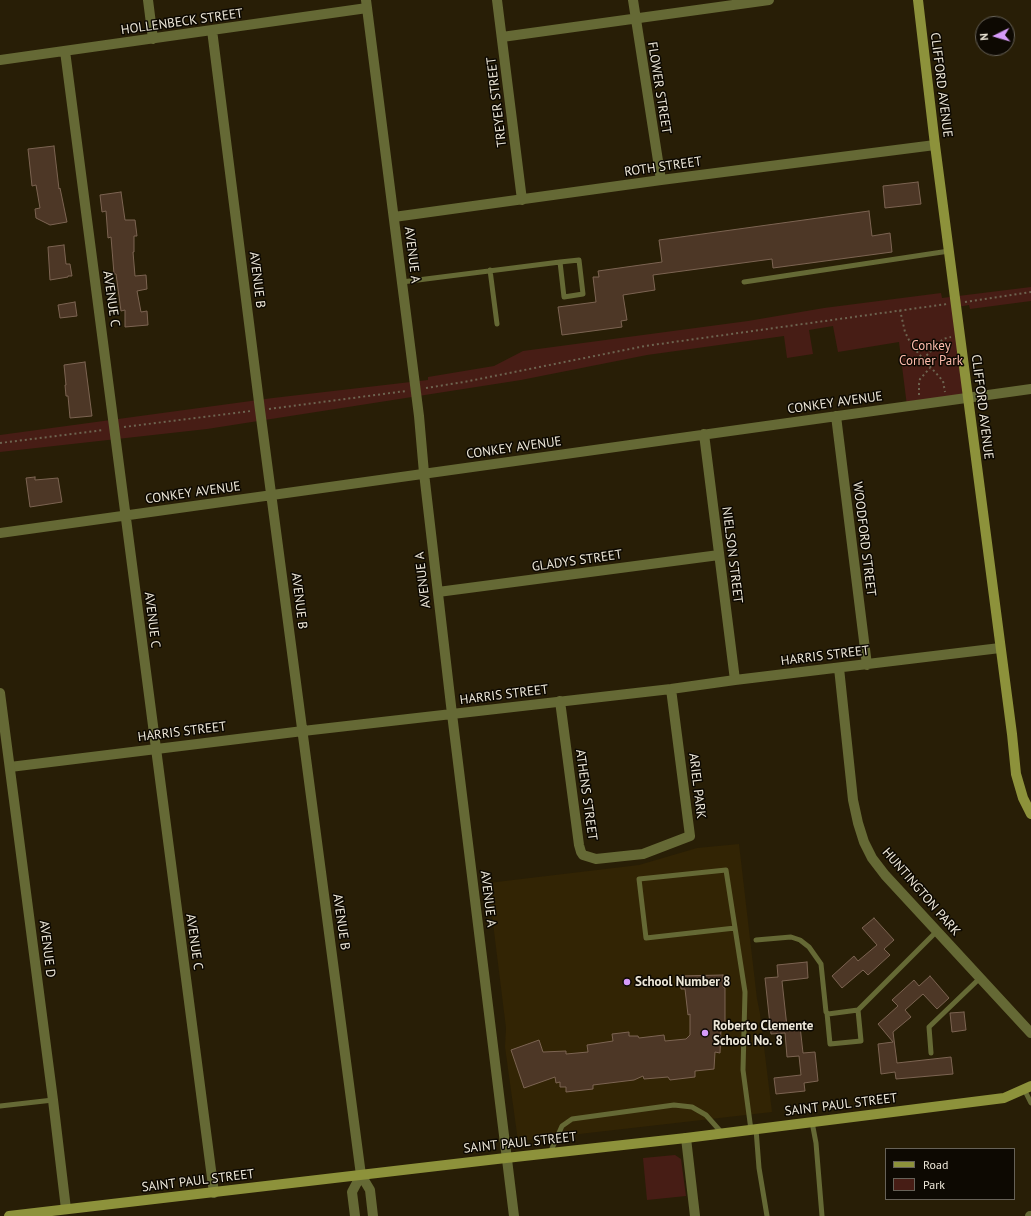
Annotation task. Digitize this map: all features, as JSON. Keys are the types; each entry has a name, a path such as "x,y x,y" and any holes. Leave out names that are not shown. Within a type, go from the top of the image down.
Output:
{"main road":[{"name":"CLIFFORD AVENUE","path":"918,0 935,145 1016,774 1023,798 1031,814"},
{"name":"SAINT PAUL STREET","path":"9,1216 753,1130 1004,1098 1028,1088"}],"street":[{"path":"148,0 153,39"},
{"name":"TREYER STREET","path":"498,0 522,200"},
{"name":"FLOWER STREET","path":"633,0 661,180"},
{"path":"502,37 769,0"},
{"name":"HOLLENBECK STREET","path":"0,60 212,30 367,4"},
{"name":"AVENUE A","path":"367,4 415,389 452,714 514,1216"},
{"name":"AVENUE B","path":"212,30 260,410 361,1175"},
{"name":"AVENUE C","path":"65,51 214,1193"},
{"name":"ROTH STREET","path":"394,217 661,180 935,145"},
{"name":"CONKEY AVENUE","path":"0,533 1031,389"},
{"name":"WOODFORD STREET","path":"836,416 867,665"},
{"name":"NIELSON STREET","path":"704,434 735,680"},
{"name":"GLADYS STREET","path":"438,592 719,554"},
{"name":"HARRIS STREET","path":"10,766 671,689 1000,648"},
{"name":"HUNTINGTON PARK","path":"839,668 854,800 858,823 864,842 872,858 1031,1033"},
{"name":"ARIEL PARK","path":"643,854 690,836 671,689"},
{"name":"AVENUE D","path":"0,693 66,1210"},
{"name":"ATHENS STREET","path":"560,701 581,852 583,855 596,859 643,854"},
{"path":"686,1138 695,1216"},
{"path":"354,1216 352,1192 361,1175"},
{"path":"361,1175 370,1190 373,1216"}],"lane":[{"path":"744,282 949,251"},
{"path":"402,282 490,270 560,262 579,260 583,294 564,297 560,262"},
{"path":"490,270 497,324"},
{"path":"735,928 646,938 639,879 726,870 745,992 743,1070 767,1216"},
{"path":"827,1013 858,1010 937,931"},
{"path":"756,940 791,937 800,940 809,947 821,964 830,1044 861,1040 858,1010"},
{"path":"931,1053 929,1027 980,978"},
{"path":"1028,1088 1031,1103"},
{"path":"0,1106 53,1100"},
{"path":"550,1153 562,1126 572,1119 674,1105 692,1107 706,1115 722,1133"},
{"path":"812,1122 816,1143 822,1216"}],"path":[{"path":"122,427 415,389 472,380 645,346 1031,292"},
{"path":"900,310 905,332 909,340 923,359 943,381 946,401"},
{"path":"923,359 946,338 960,336"},
{"path":"920,404 919,384 922,375 931,367"},
{"path":"0,443 106,429"}],"shaded area":[{"name":"School Number 8","path":"739,844 772,1112 518,1141 505,1047 506,1028 488,883 639,865 697,848"}],"green space":[{"name":"Conkey Corner Park","path":"1031,287 1031,301 970,309 969,305 957,307 968,398 907,406 899,342 838,352 833,326 809,330 813,354 787,358 784,336 647,355 521,380 207,429 0,452 0,435 273,398 428,380 428,377 494,366 523,351 748,321 824,308 941,293 942,298"},
{"path":"675,1155 681,1159 686,1196 647,1200 643,1158"}],"building":[{"path":"54,146 59,189 60,188 67,222 50,225 36,218 35,209 40,208 36,185 32,186 28,149"},
{"path":"918,182 921,204 885,208 883,186"},
{"path":"121,192 125,220 135,220 137,236 134,236 133,252 135,276 146,275 147,289 137,291 141,312 147,311 148,325 125,327 125,310 121,311 116,274 114,274 111,237 108,238 106,211 102,212 100,195"},
{"path":"869,211 872,236 890,233 892,252 773,268 772,259 653,275 655,290 623,295 627,320 621,321 622,327 562,335 558,307 596,302 593,277 599,277 598,271 662,262 659,240"},
{"path":"64,245 66,264 70,264 72,276 50,280 48,247"},
{"path":"75,302 77,316 60,318 58,305"},
{"path":"85,362 92,416 70,418 68,396 66,396 64,365"},
{"path":"35,477 35,480 58,478 62,502 30,507 26,478"},
{"path":"874,918 894,940 884,949 890,955 868,975 863,970 842,988 832,976 854,956 858,961 877,945 862,928"},
{"path":"807,962 808,978 782,981 787,1027 800,1026 803,1053 815,1052 818,1081 804,1083 805,1091 776,1094 774,1078 801,1075 799,1056 787,1057 785,1033 771,1034 765,978 778,977 777,965"},
{"name":"Roberto Clemente School No. 8","path":"723,975 723,987 725,988 725,1028 721,1028 720,1053 715,1052 714,1069 695,1071 695,1077 670,1080 668,1077 644,1079 643,1076 634,1080 593,1085 593,1089 566,1092 566,1087 560,1087 560,1082 556,1083 555,1077 524,1088 511,1050 539,1040 543,1052 566,1051 566,1054 588,1052 587,1045 613,1041 612,1034 629,1032 629,1036 638,1036 639,1038 664,1035 665,1041 686,1039 690,1035 690,1014 688,1015 685,989 681,989 680,976"},
{"path":"930,976 949,998 937,1009 923,994 905,1010 911,1017 893,1032 897,1063 951,1057 953,1074 896,1079 895,1072 881,1074 878,1044 893,1042 878,1024 898,1006 892,1000 914,980 919,986"},
{"path":"964,1012 966,1030 952,1032 950,1013"}],"place":[{"name":"School Number 8","path":"627,982"},
{"name":"Roberto Clemente School No. 8","path":"705,1033"}]}
